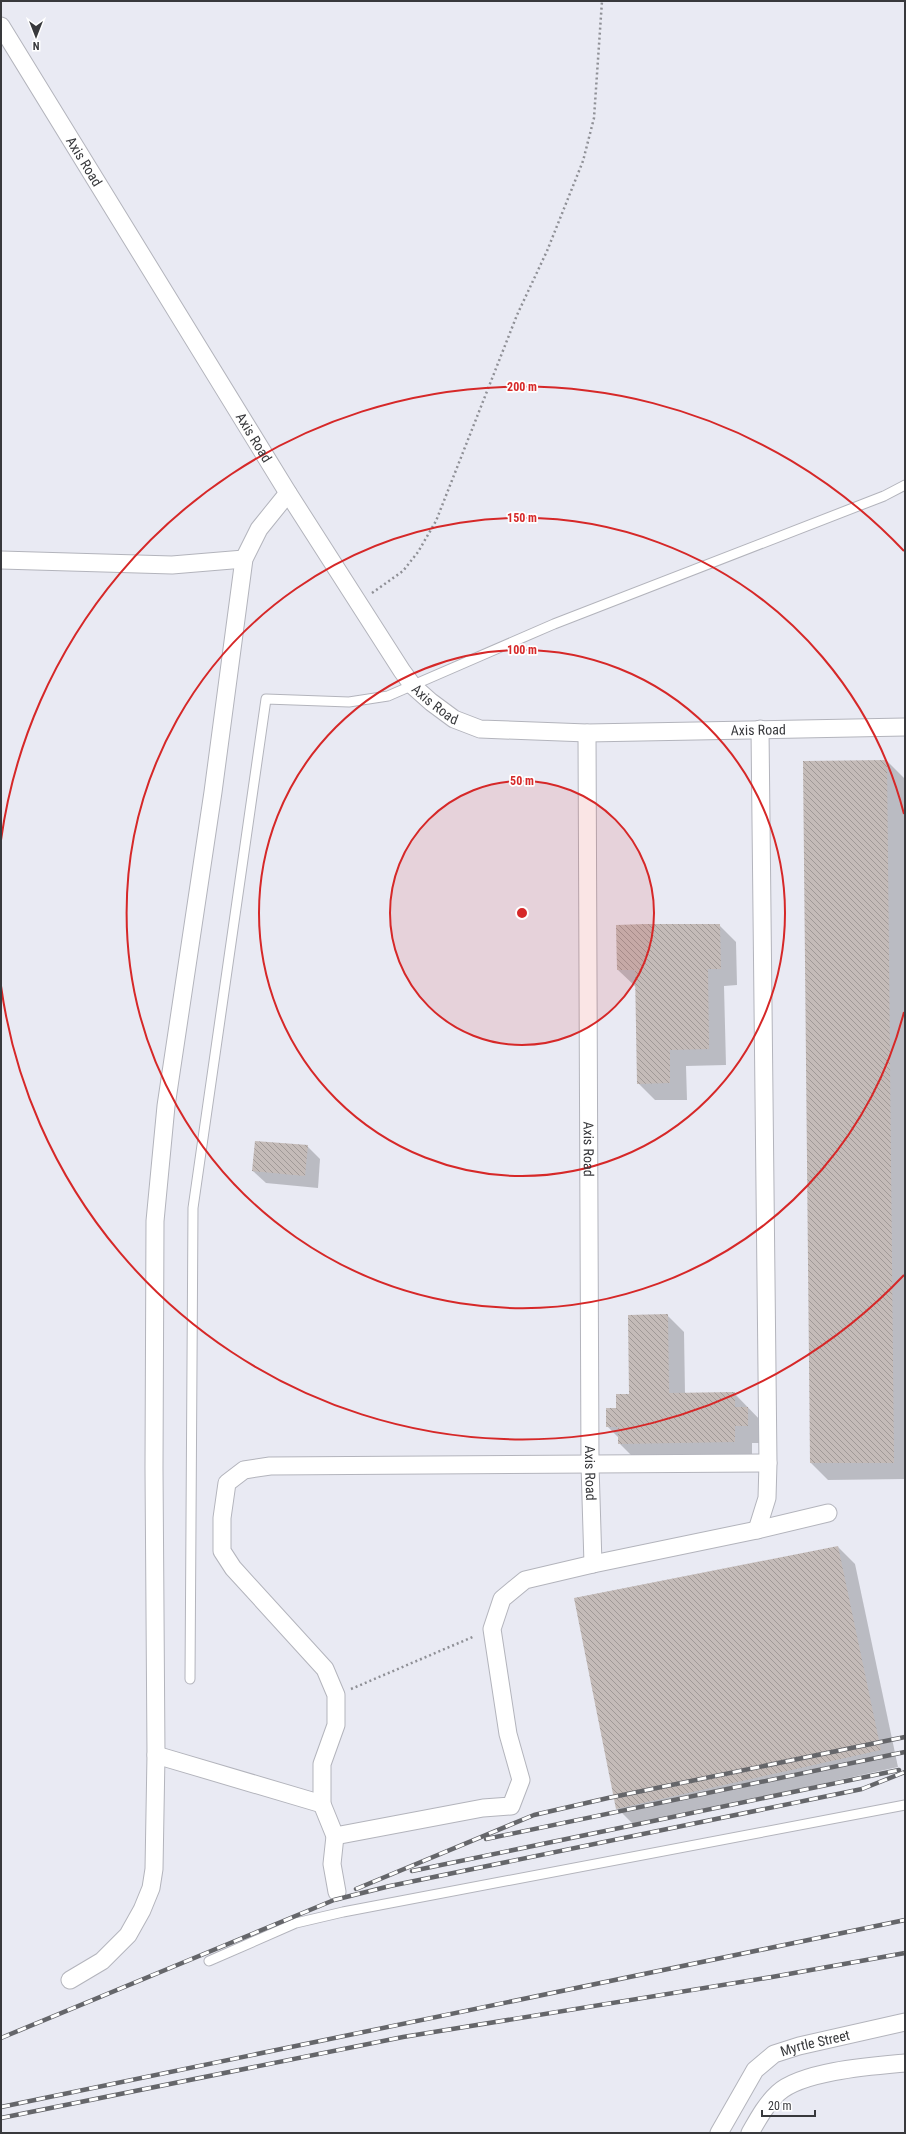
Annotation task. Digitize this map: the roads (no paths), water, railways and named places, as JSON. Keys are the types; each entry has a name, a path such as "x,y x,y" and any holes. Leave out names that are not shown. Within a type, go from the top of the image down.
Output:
{"street":[{"name":"Axis Road","path":"1,26 288,493 413,686 454,719 480,728 587,734 905,727"},
{"path":"70,1980 102,1961 114,1951 128,1935 142,1910 151,1888 156,1852 154,1468 155,1221 166,1106 213,792 244,559 259,529 288,493"},
{"path":"1,560 172,565 244,559"},
{"path":"757,1530 767,1498 768,1463 760,729"},
{"name":"Axis Road","path":"587,734 590,1465 593,1564"},
{"path":"337,1892 332,1864 335,1836 322,1804 322,1764 336,1725 336,1695 325,1669 233,1568 222,1551 222,1518 227,1483 244,1470 270,1466 768,1463"},
{"path":"335,1836 483,1808 512,1806 521,1780 508,1734 492,1629 502,1599 525,1580 593,1564 757,1530 828,1512"},
{"path":"156,1756 322,1804"},
{"name":"Myrtle Street","path":"719,2133 755,2070 774,2054 799,2046 905,2022"},
{"path":"750,2133 764,2109 778,2093 792,2082 808,2076 905,2063"}],"lane":[{"path":"190,1679 193,1208 266,699 349,702 388,696 554,624 884,496 905,485"},
{"path":"209,1961 296,1923 343,1912 905,1805"}],"railway":[{"path":"356,1889 534,1815 608,1798 905,1737"},
{"path":"486,1839 905,1752"},
{"path":"412,1871 899,1770"},
{"path":"1,2038 334,1900 390,1886 862,1789 905,1772"},
{"path":"1,2107 905,1920"},
{"path":"1,2118 403,2037 772,1977 905,1953"}]}
